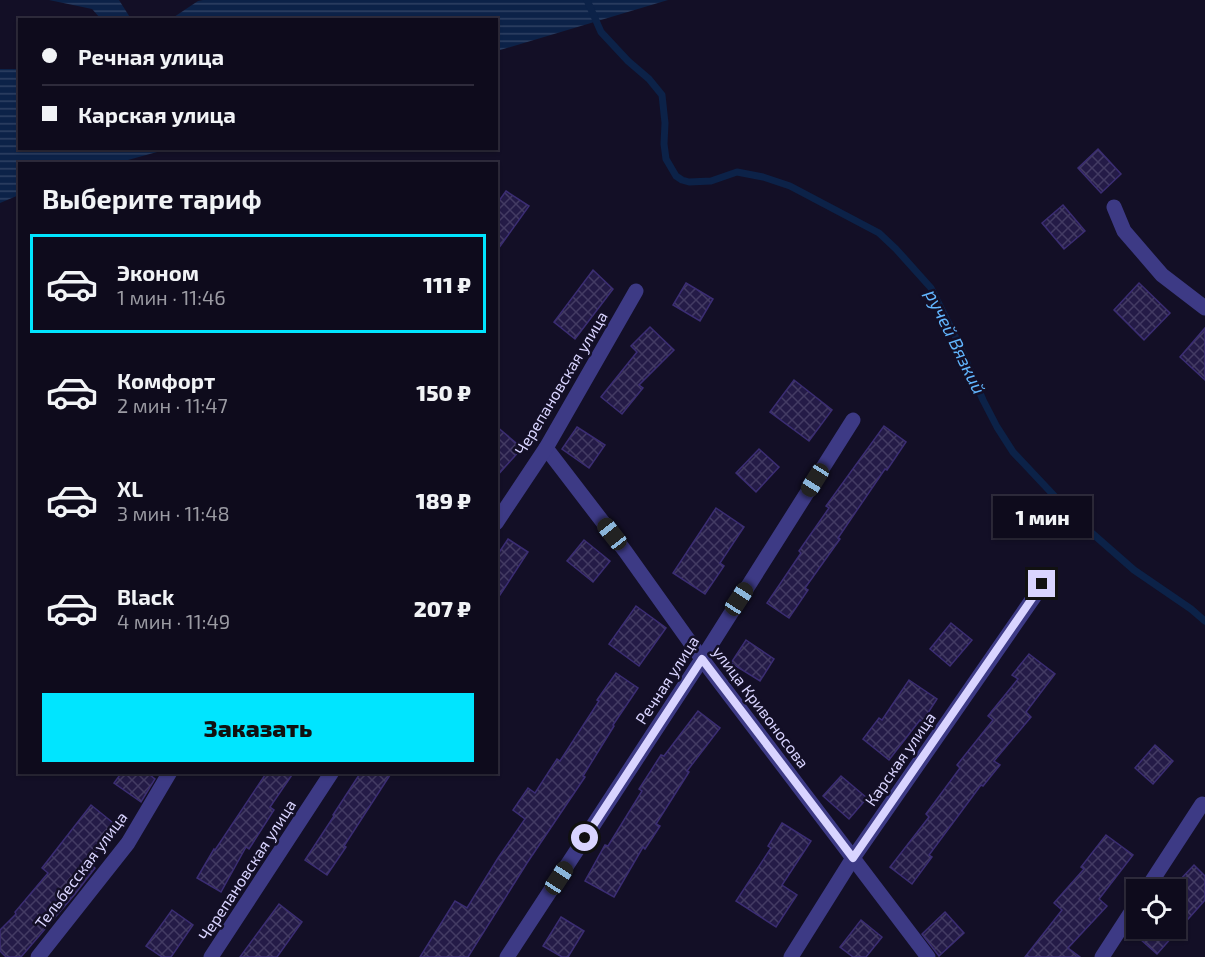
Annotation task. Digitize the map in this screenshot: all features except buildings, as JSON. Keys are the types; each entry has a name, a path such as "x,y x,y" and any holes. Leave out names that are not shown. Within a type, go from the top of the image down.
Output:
{"street":[{"path":"1114,207 1124,231 1162,275 1205,308"},
{"name":"Черепановская улица","path":"498,520 546,448 636,291"},
{"name":"Речная улица","path":"507,957 702,659 853,420"},
{"name":"улица Кривоносова","path":"546,448 625,551 702,659 928,957"},
{"name":"Карская улица","path":"791,957 853,858 1042,584"},
{"name":"Тельбесская улица","path":"38,957 128,843 169,774"},
{"name":"Черепановская улица","path":"211,957 331,774"},
{"path":"1153,879 1202,804"},
{"path":"1102,957 1126,920"}],"water":[{"path":"49,0 119,0 130,18 100,18 92,9"},
{"path":"668,0 498,51 498,18 172,18 198,1"},
{"path":"0,69 18,69 18,150 164,150 121,162 18,162 18,195 0,203"}],"waterway":[{"name":"ручей Вязкий","path":"587,0 601,32 662,95 666,159 676,176 689,182 711,181 737,172 763,177 790,186 879,233 931,288 983,400 1013,452 1077,520 1134,570 1205,621"}],"route":[{"path":"585,838 702,659 853,858 1042,584"}]}
